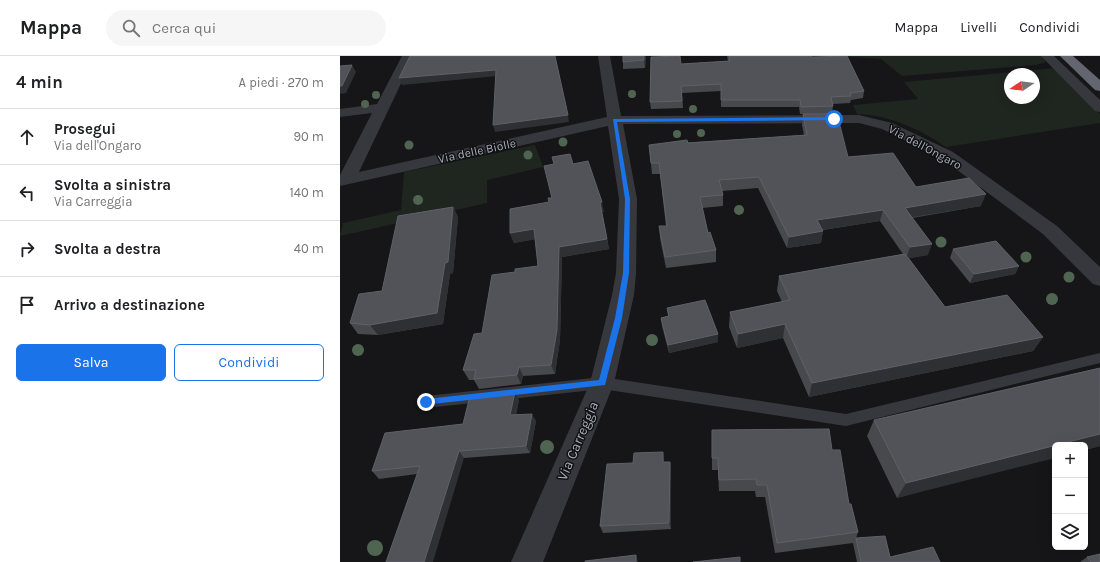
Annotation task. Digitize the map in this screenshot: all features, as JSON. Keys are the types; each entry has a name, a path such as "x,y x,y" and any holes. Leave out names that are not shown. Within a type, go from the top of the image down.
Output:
{"highway":[{"path":"1066,56 1100,87"},
{"path":"1083,56 1100,71"}],"street":[{"path":"343,181 408,56"},
{"name":"Via Carreggia","path":"527,562 602,383 619,318 626,273 628,199 604,56"},
{"path":"1048,56 1100,108"},
{"path":"340,113 381,108"},
{"name":"Via dell'Ongaro","path":"615,120 853,119 872,121 887,126 946,155 1011,200 1050,230 1100,280"},
{"name":"Via delle Biolle","path":"343,181 615,120"}],"lane":[{"path":"426,402 602,383 846,420 1100,358"}],"shaded area":[{"path":"835,56 1042,56 1046,62 1036,65 902,76 881,59"},
{"path":"1055,68 1100,114 1100,123 946,147 926,134 904,124 881,117 857,114 853,105 918,99 904,82 1004,73 1004,104 1040,104 1040,69"},
{"path":"535,145 543,167 487,180 487,203 340,236 343,223 401,210 404,172"}],"building":[{"path":"410,56 555,56 568,115 493,125 496,70 399,78"},
{"path":"623,56 644,56 644,60 623,62"},
{"path":"680,56 681,64 730,61 729,56 847,56 864,91 850,93 851,96 831,97 833,106 801,107 800,100 721,100 721,84 681,86 682,101 650,102 651,57"},
{"path":"352,65 342,86 340,86 340,66"},
{"path":"803,114 837,114 848,157 893,153 916,187 969,178 986,194 905,208 932,244 910,247 883,210 817,220 823,231 789,237 759,177 719,180 723,195 700,197 708,233 710,232 716,250 665,257 659,226 667,226 659,163 651,163 649,145 687,140 688,143 807,135"},
{"path":"570,154 573,164 588,161 602,202 600,203 607,239 559,247 557,330 551,365 519,367 517,375 474,379 476,370 463,370 474,334 482,333 492,275 515,272 515,269 538,266 534,229 510,233 510,209 549,202 548,198 552,198 544,166 554,164 552,157"},
{"path":"453,207 448,262 445,263 437,313 370,325 350,323 359,294 382,291 398,216"},
{"path":"996,241 1019,266 974,274 953,249"},
{"path":"905,254 945,307 1007,295 1043,337 812,383 785,324 738,334 730,312 790,300 779,276"},
{"path":"705,300 718,334 668,345 661,318 669,316 667,308"},
{"path":"1100,368 1100,434 1068,442 1052,442 1052,446 906,483 874,420"},
{"path":"515,392 510,415 532,414 526,446 459,451 424,562 386,562 420,466 372,471 385,433 463,424 470,396"},
{"path":"829,429 832,450 840,450 849,504 851,504 858,532 777,543 767,485 757,485 756,479 719,480 718,458 712,458 712,430"},
{"path":"663,452 663,462 670,462 669,523 600,526 607,464 633,463 634,453"},
{"path":"885,536 890,557 933,547 940,562 861,562 856,538"},
{"path":"1100,554 1100,562 1091,562 1087,557"},
{"path":"636,555 636,562 585,562 585,561"},
{"path":"740,557 740,562 693,562"}],"route":[{"path":"426,402 602,383 619,318 626,273 628,199 615,120 834,119"}]}
